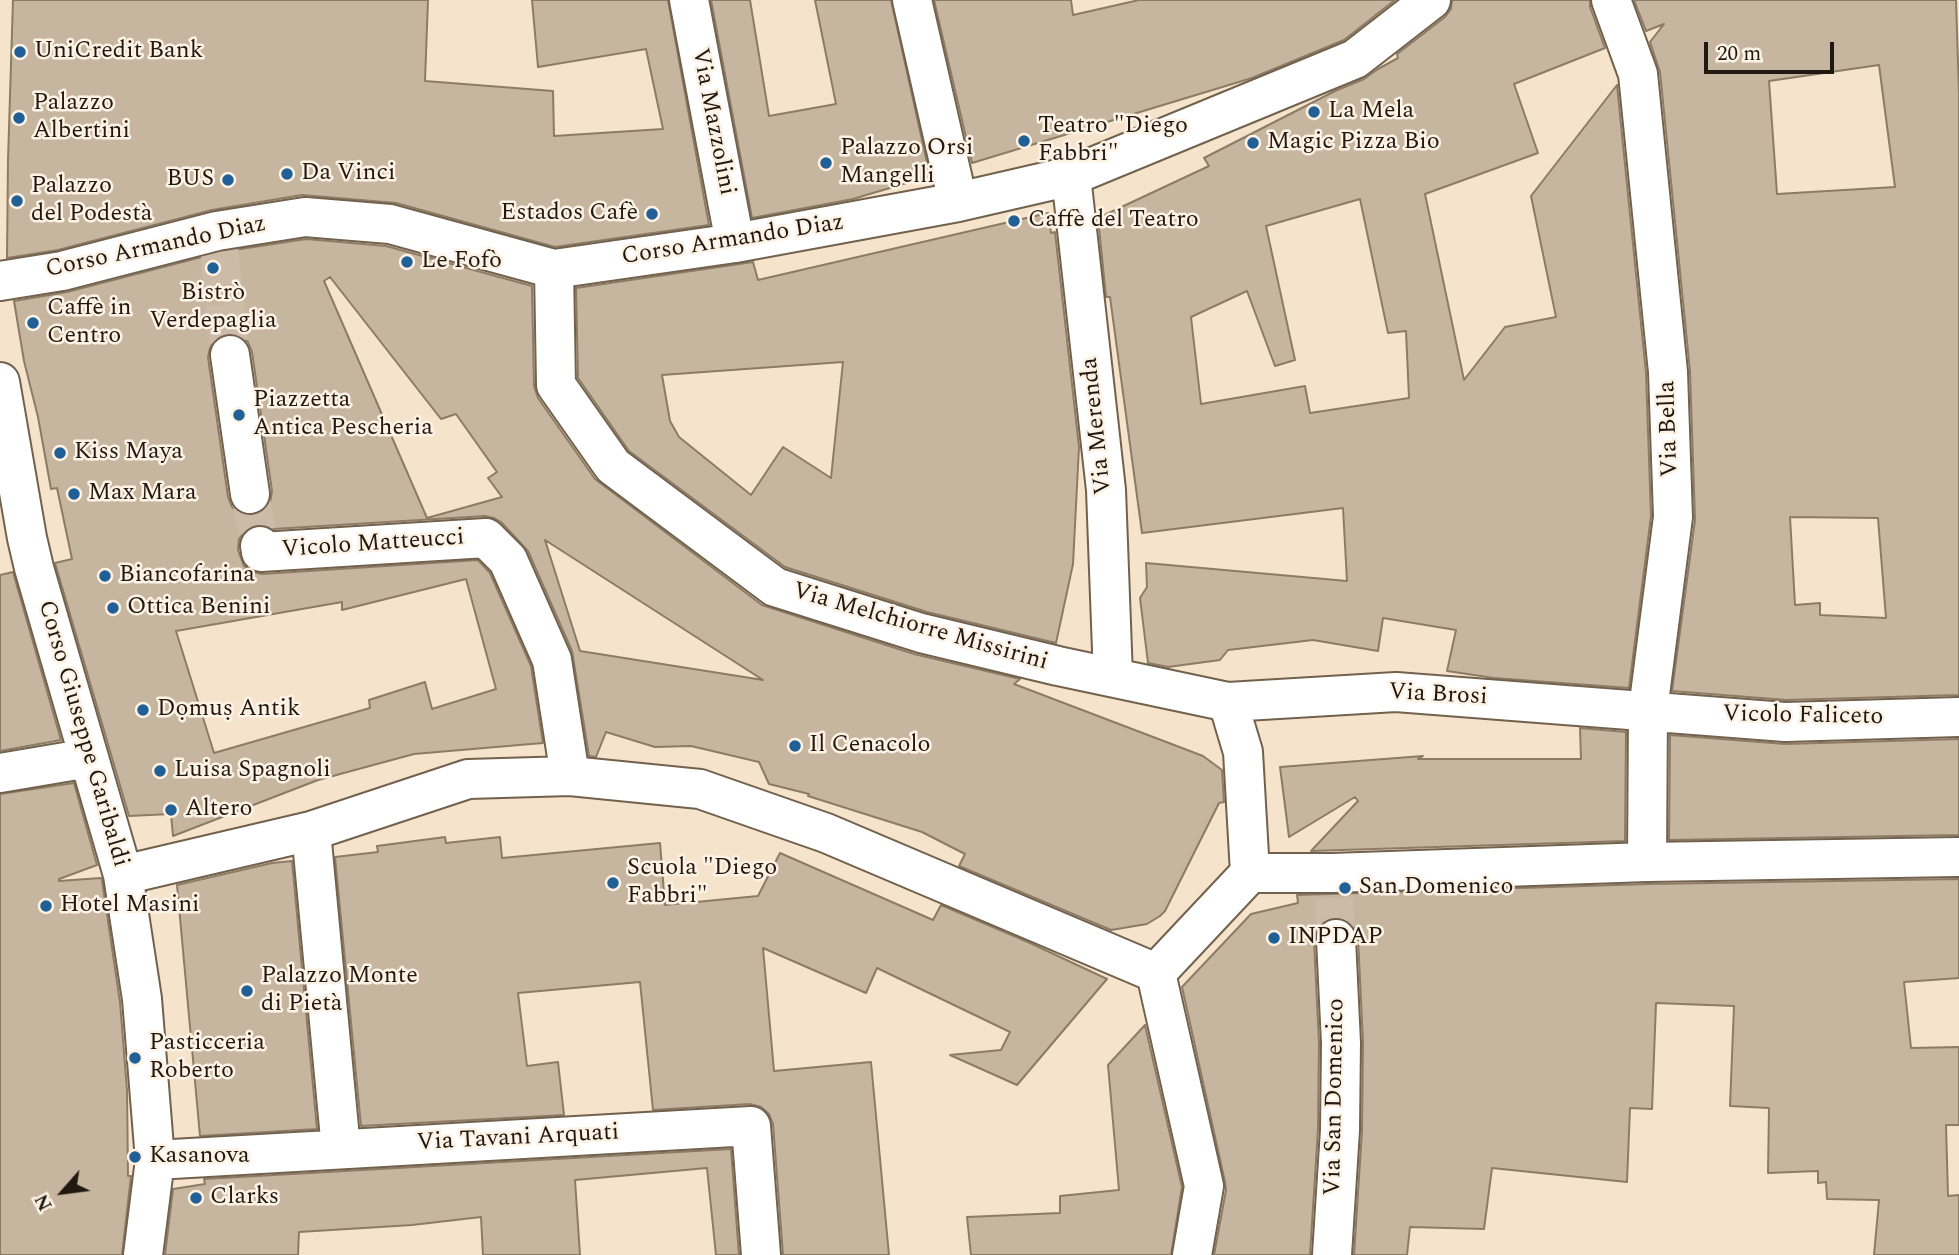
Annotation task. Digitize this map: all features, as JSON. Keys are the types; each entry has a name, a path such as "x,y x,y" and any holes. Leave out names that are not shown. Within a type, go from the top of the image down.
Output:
{"street":[{"name":"Via Mazzolini","path":"689,0 736,243"},
{"path":"912,0 958,202"},
{"name":"Corso Armando Diaz","path":"0,281 218,239 305,217 390,224 554,269 736,243 958,202 1071,176 1355,59 1431,0"},
{"name":"Via Bella","path":"1611,0 1638,75 1668,372 1673,517 1648,710 1647,862"},
{"name":"Via Merenda","path":"1071,176 1107,490 1113,677"},
{"name":"Via Melchiorre Missirini","path":"554,269 556,385 613,466 775,587 921,633 1227,702"},
{"path":"230,355 250,494"},
{"name":"Corso Giuseppe Garibaldi","path":"0,382 13,541 34,568 123,875 142,999 155,1160 143,1255"},
{"name":"Vicolo Matteucci","path":"260,546 261,552 486,538 508,560 552,660 570,776"},
{"name":"Via Brosi","path":"1227,702 1396,692 1648,710"},
{"path":"1156,973 1250,873 1242,752 1227,702"},
{"name":"Vicolo Faliceto","path":"1648,710 1785,722 1959,716"},
{"path":"0,773 89,758"},
{"path":"123,875 311,831 468,779 570,776 700,789 826,833 1156,973"},
{"path":"311,831 341,1149"},
{"path":"1250,873 1333,886 1647,862 1959,856"},
{"name":"Via San Domenico","path":"1332,1255 1340,1130 1341,1043 1336,939"},
{"path":"1156,973 1204,1186 1192,1255"},
{"name":"Via Tavani Arquati","path":"155,1160 751,1126 761,1255"}],"building":[{"path":"13,0 428,0 425,81 553,91 554,136 663,129 646,49 538,67 532,0 668,0 709,225 555,247 396,203 302,195 212,210 58,250 7,258"},
{"path":"711,0 750,0 769,116 836,104 815,0 891,0 930,176 853,199 752,218"},
{"path":"934,0 1071,0 1073,15 1139,0 1395,0 1344,40 1252,78 972,163"},
{"path":"1452,0 1590,0 1605,48 1514,84 1538,153 1425,194 1464,380 1505,327 1556,317 1531,196 1617,85 1646,373 1651,516 1629,688 1494,678 1447,671 1456,630 1383,618 1378,651 1313,640 1228,650 1220,660 1168,667 1148,663 1140,598 1147,587 1146,563 1347,581 1343,508 1142,533 1110,297 1106,297 1098,218 1209,166 1204,158 1364,79 1398,58 1397,54 1445,17 1451,9","holes":["1360,199 1388,333 1406,331 1409,398 1310,413 1305,386 1201,404 1191,317 1247,291 1275,366 1295,360 1266,226"]},
{"path":"1634,0 1956,0 1959,93 1959,695 1786,700 1672,691 1695,520 1690,371 1660,72 1650,42 1664,24 1646,31","holes":["1879,65 1895,187 1777,194 1769,81","1790,517 1878,518 1886,618 1820,615 1820,603 1795,605"]},
{"path":"1048,213 1051,233 1055,232 1079,447 1073,564 1056,643 927,612 785,567 629,451 578,378 576,288 753,262 758,280","holes":["843,362 831,478 783,447 751,495 679,437 670,421 662,375"]},
{"path":"306,239 386,246 532,286 534,386 538,398 595,479 762,605 914,654 1020,679 1014,684 1203,756 1222,770 1224,802 1219,803 1165,911 1147,924 1111,930 959,866 965,854 922,832 808,796 809,794 769,784 759,762 691,746 655,747 606,732 596,757 589,756 572,651 528,551 501,522 485,516 273,529 257,524 246,530 239,539 238,550 244,566 262,574 478,560 490,573 531,666 543,743 414,754 318,780 173,836 171,814 129,816 55,563 72,559 57,488 51,489 14,301 67,292 221,252","holes":["330,277 441,419 456,414 497,472 488,478 502,497 427,518 324,281","226,334 239,335 248,342 252,352 272,491 270,503 263,512 254,515 241,514 232,507 228,497 208,357 216,338","545,540 763,680 580,651","466,579 496,689 432,709 425,682 369,700 370,708 214,753 176,631 342,602 342,610"]},
{"path":"13,572 61,740 0,751 0,575"},
{"path":"1580,728 1626,732 1625,841 1311,851 1358,801 1355,797 1289,837 1280,767 1423,756 1418,759 1581,759"},
{"path":"1670,735 1785,744 1959,739 1959,835 1669,840"},
{"path":"74,783 97,865 59,881 102,880 120,1002 127,1090 128,1176 131,1176 122,1255 0,1255 0,794"},
{"path":"445,837 446,843 500,837 502,858 660,843 665,905 758,896 780,853 933,920 941,905 1107,979 1017,1085 950,1055 1001,1050 1010,1032 877,968 866,993 763,948 774,1071 871,1062 889,1255 783,1255 773,1124 769,1114 761,1107 750,1104 653,1110 640,982 518,993 527,1066 558,1062 564,1115 361,1126 335,857 378,852 377,846"},
{"name":"Palazzo Monte di Pietà","path":"292,861 317,1129 200,1136 177,885 272,863"},
{"path":"1959,879 1959,978 1904,982 1911,1048 1959,1047 1959,1125 1946,1125 1948,1196 1959,1195 1959,1255 1874,1255 1879,1200 1827,1199 1826,1182 1818,1183 1818,1171 1768,1173 1769,1108 1730,1106 1734,1006 1656,1003 1652,1109 1630,1108 1627,1182 1492,1168 1484,1229 1410,1227 1407,1255 1354,1255 1362,1130 1363,1042 1358,938 1354,927 1347,920 1336,917 1324,921 1316,930 1314,940 1319,1043 1318,1129 1310,1255 1214,1255 1226,1190 1182,987 1251,914 1298,903 1297,895 1648,884"},
{"path":"1145,1025 1182,1187 1171,1255 971,1255 967,1217 1060,1213 1060,1196 1119,1190 1108,1065"},
{"path":"731,1149 739,1255 716,1255 707,1168 575,1180 580,1255 483,1255 481,1217 412,1225 299,1232 298,1255 165,1255 173,1189 205,1184 204,1179"}],"tunnel":[{"path":"219,247 230,355"},
{"path":"250,494 260,546"},
{"path":"1334,898 1336,939"}],"place":[{"name":"UniCredit Bank","path":"20,52"},
{"name":"La Mela","path":"1314,112"},
{"name":"Palazzo Albertini","path":"19,118"},
{"name":"Teatro \"Diego Fabbri\"","path":"1024,141"},
{"name":"Magic Pizza Bio","path":"1253,143"},
{"name":"Palazzo Orsi Mangelli","path":"826,163"},
{"name":"Da Vinci","path":"287,174"},
{"name":"BUS","path":"228,180"},
{"name":"Palazzo del Podestà","path":"17,201"},
{"name":"Estados Cafè","path":"652,214"},
{"name":"Caffè del Teatro","path":"1014,221"},
{"name":"Le Fofò","path":"407,262"},
{"name":"Bistrò Verdepaglia","path":"213,268"},
{"name":"Caffè in Centro","path":"33,323"},
{"name":"Piazzetta Antica Pescheria","path":"239,415"},
{"name":"Kiss Maya","path":"60,453"},
{"name":"Max Mara","path":"74,494"},
{"name":"Biancofarina","path":"105,576"},
{"name":"Ottica Benini","path":"113,608"},
{"name":"Dọmuṣ Antik","path":"143,710"},
{"name":"Il Cenacolo","path":"795,746"},
{"name":"Luisa Spagnoli","path":"160,771"},
{"name":"Altero","path":"171,810"},
{"name":"Scuola \"Diego Fabbri\"","path":"613,883"},
{"name":"San Domenico","path":"1345,888"},
{"name":"Hotel Masini","path":"46,906"},
{"name":"INPDAP","path":"1274,938"},
{"name":"Palazzo Monte di Pietà","path":"247,991"},
{"name":"Pasticceria Roberto","path":"135,1058"},
{"name":"Kasanova","path":"135,1157"},
{"name":"Clarks","path":"196,1198"}]}
